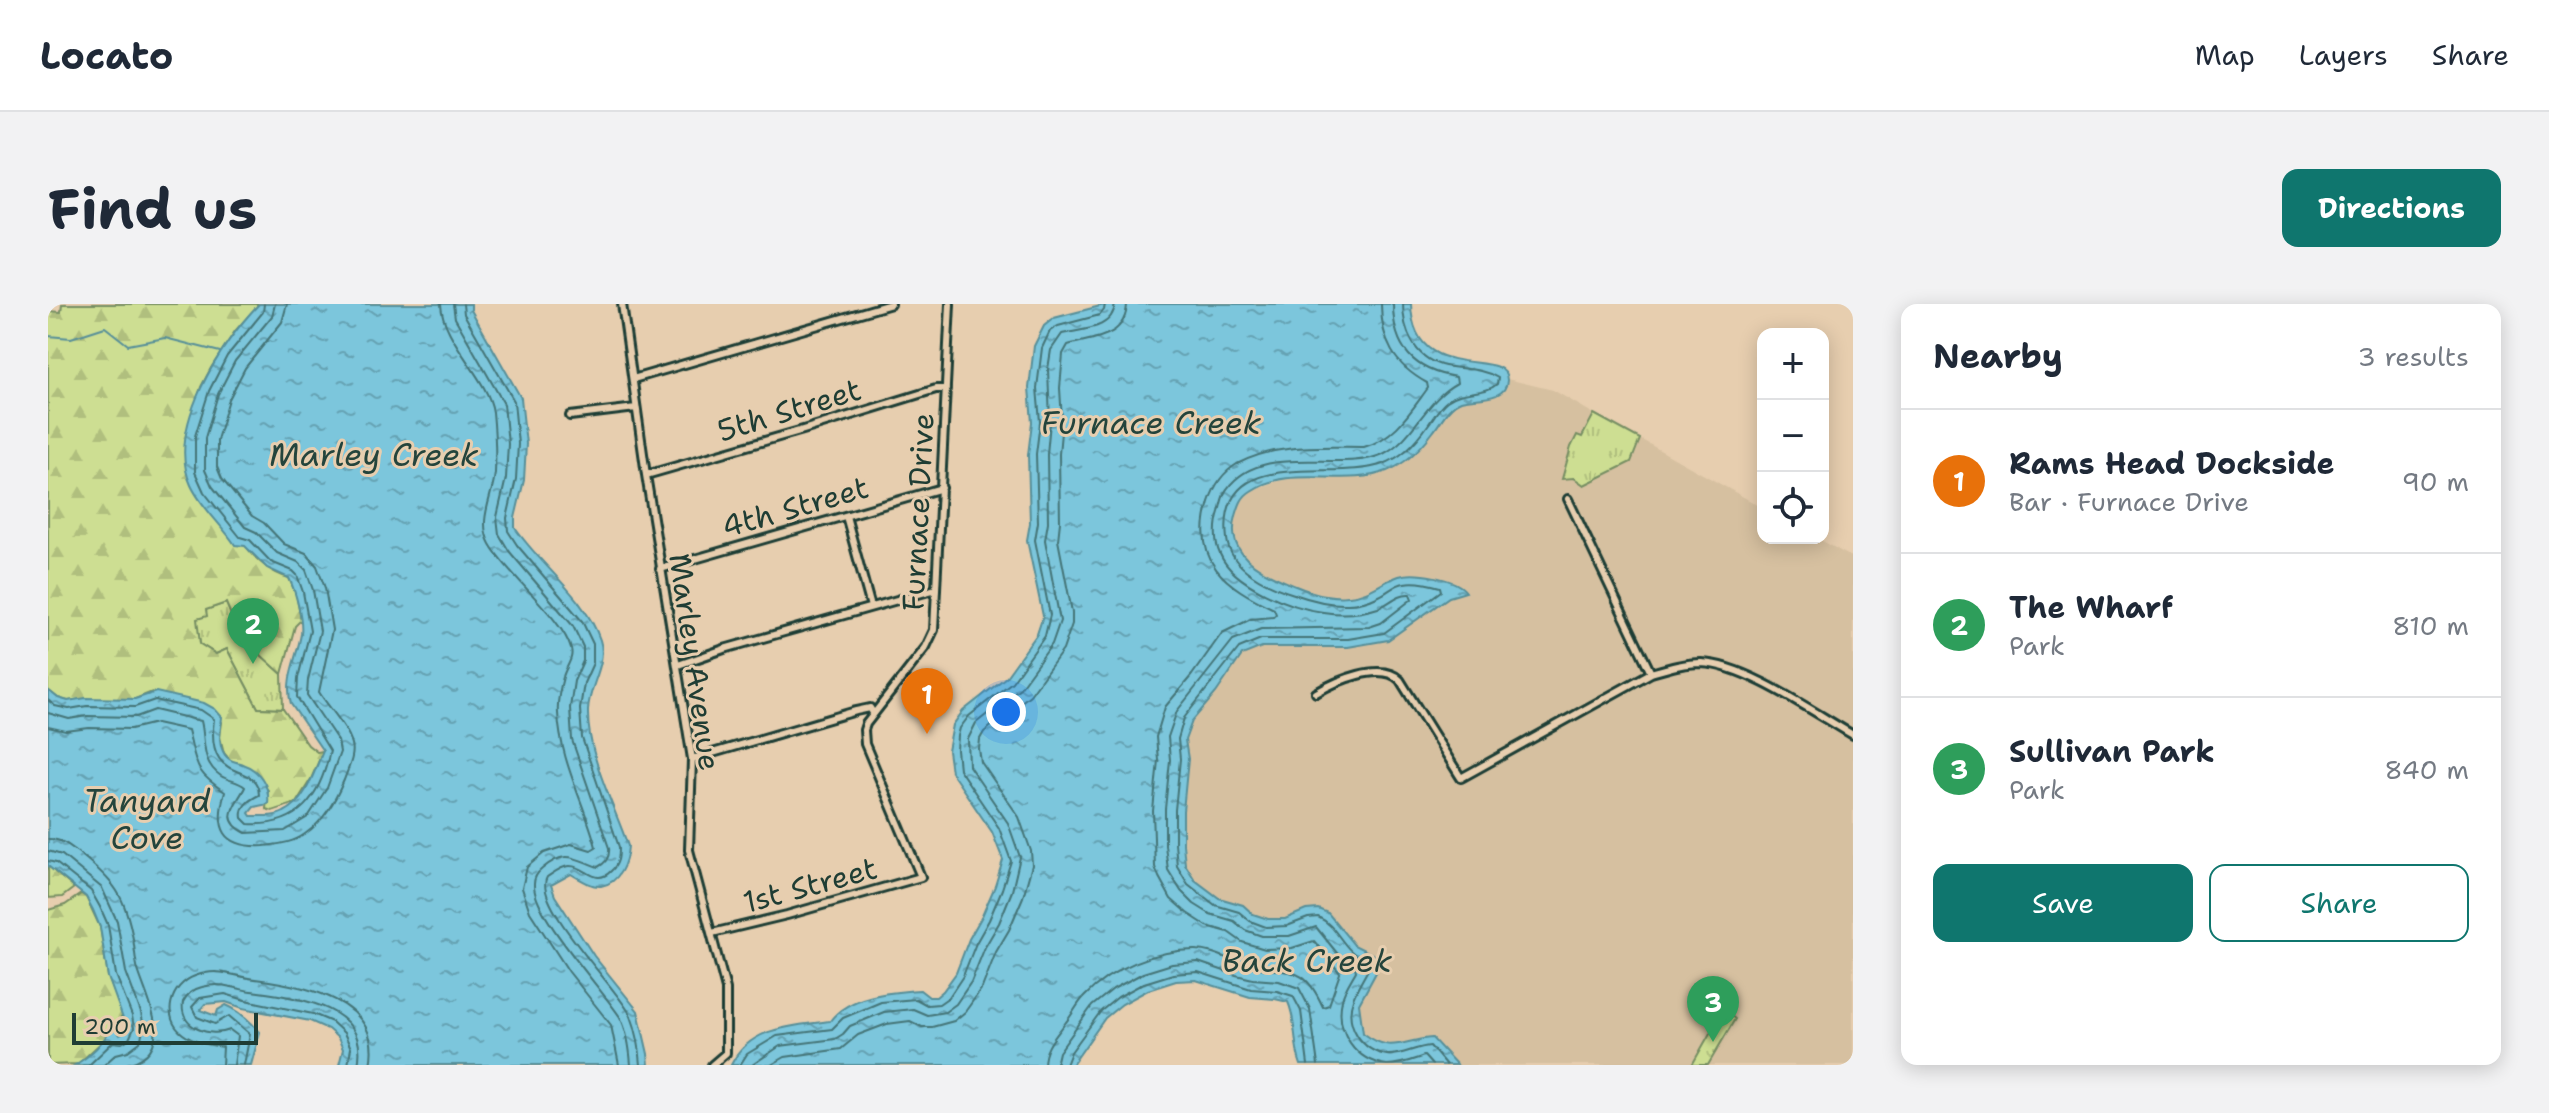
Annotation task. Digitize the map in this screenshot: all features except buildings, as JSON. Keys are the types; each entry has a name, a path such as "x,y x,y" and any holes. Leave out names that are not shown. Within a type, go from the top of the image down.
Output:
{"street":[{"name":"Marley Avenue","path":"622,304 660,569 692,759 689,850 726,989 726,1053 712,1065"},
{"path":"633,379 891,304"},
{"name":"Furnace Drive","path":"873,713 926,647 934,630 950,304"},
{"name":"5th Street","path":"646,475 936,389 946,389"},
{"path":"570,416 636,408"},
{"name":"4th Street","path":"660,569 942,488"},
{"path":"1568,499 1651,673"},
{"path":"846,516 871,607"},
{"path":"678,665 936,589"},
{"path":"1316,693 1342,678 1379,673 1395,675 1461,778 1651,673 1686,664 1703,663 1740,671 1853,735"},
{"path":"692,759 856,711 870,708 873,713"},
{"name":"1st Street","path":"712,933 919,879 920,874 865,744 864,730 873,713"}],"shaded area":[{"path":"1507,379 1553,390 1594,414 1581,438 1577,436 1571,447 1562,478 1574,478 1584,485 1631,462 1640,439 1757,505 1757,544 1828,544 1853,558 1853,1065 1708,1065 1735,1019 1724,1010 1692,1065 1457,1065 1438,1043 1417,1039 1389,1047 1375,1043 1363,1033 1359,1004 1380,965 1371,953 1354,945 1346,934 1306,910 1285,919 1268,919 1253,914 1243,905 1219,898 1195,880 1185,864 1183,811 1188,759 1185,740 1192,721 1242,655 1262,647 1348,647 1388,640 1449,597 1466,592 1401,575 1374,590 1348,596 1324,594 1294,586 1247,561 1236,547 1234,525 1241,500 1251,490 1288,478 1370,477 1390,471 1407,460 1450,409 1461,401 1505,388"}],"green space":[{"path":"62,304 259,304 235,331 201,387 185,453 235,544 245,545 264,565 289,578 301,620 295,626 282,674 240,636 226,603 206,610 207,616 197,619 200,644 216,654 227,649 258,708 283,709 308,745 317,752 323,751 296,803 272,811 266,809 268,790 242,764 231,761 224,753 220,737 222,722 152,692 135,699 68,701 48,690 48,311 61,312"},
{"path":"1594,414 1640,439 1631,462 1584,485 1574,478 1562,479 1571,447 1577,435 1582,437"},
{"path":"226,603 240,636 282,674 283,709 258,708 227,649 216,654 200,644 196,618 206,616 205,610"},
{"path":"48,866 74,888 62,897 48,898"},
{"path":"81,894 86,897 100,927 108,977 123,1015 106,1038 78,1064 48,1065 48,910 65,905"},
{"path":"1723,1010 1735,1019 1708,1065 1692,1065"}],"water":[{"name":"Marley Creek","path":"259,304 471,304 471,310 521,398 526,444 524,480 515,528 574,596 600,640 602,658 589,702 589,728 602,780 628,846 621,871 608,884 593,885 571,874 551,885 594,956 638,1011 649,1065 339,1065 343,1049 338,1038 328,1029 310,1021 226,1002 205,1004 200,1010 216,1016 218,1010 226,1005 240,1013 260,1032 251,1065 75,1065 96,1049 112,1027 120,1035 126,1027 108,977 100,927 93,910 86,897 48,866 48,690 68,701 86,698 135,699 156,692 204,703 215,709 222,717 220,741 225,755 254,770 265,785 268,804 254,807 249,813 251,816 277,815 292,807 308,786 323,751 291,704 289,695 301,628 289,578 267,568 245,546 235,545 195,493 185,463 185,439 201,388 229,341"},
{"name":"Furnace Creek","path":"1108,304 1411,304 1416,330 1427,346 1442,356 1492,365 1503,370 1507,380 1502,392 1456,403 1423,444 1401,464 1370,476 1300,477 1267,483 1243,499 1234,527 1237,545 1255,566 1310,591 1329,596 1356,595 1399,576 1415,574 1445,579 1466,592 1449,597 1388,640 1348,647 1262,647 1242,655 1192,721 1185,740 1188,759 1183,844 1185,864 1195,880 1219,898 1243,905 1253,914 1268,919 1285,919 1306,910 1318,909 1328,913 1354,945 1378,957 1380,965 1359,1004 1363,1033 1389,1045 1432,1038 1457,1065 1301,1065 1288,1002 1250,997 1196,980 1176,981 1148,990 1122,1004 1105,1018 1072,1065 731,1065 749,1042 761,1035 787,1027 830,1021 848,1005 871,996 920,990 929,997 936,997 956,973 995,886 1003,860 992,832 951,772 948,751 953,725 963,711 1006,677 1037,634 1043,616 1027,540 1030,523 1028,455 1032,422 1029,388 1034,346 1044,326 1054,318"}],"waterway":[{"path":"48,336 71,338 105,327 128,345 165,338 220,352"}],"place":[{"name":"The Wharf","path":"253,664"},
{"name":"Rams Head Dockside","path":"927,734"},
{"name":"Sullivan Park","path":"1713,1042"}],"water label":[{"name":"Tanyard Cove","path":"147,818"},
{"name":"Back Creek","path":"1307,960"}]}
